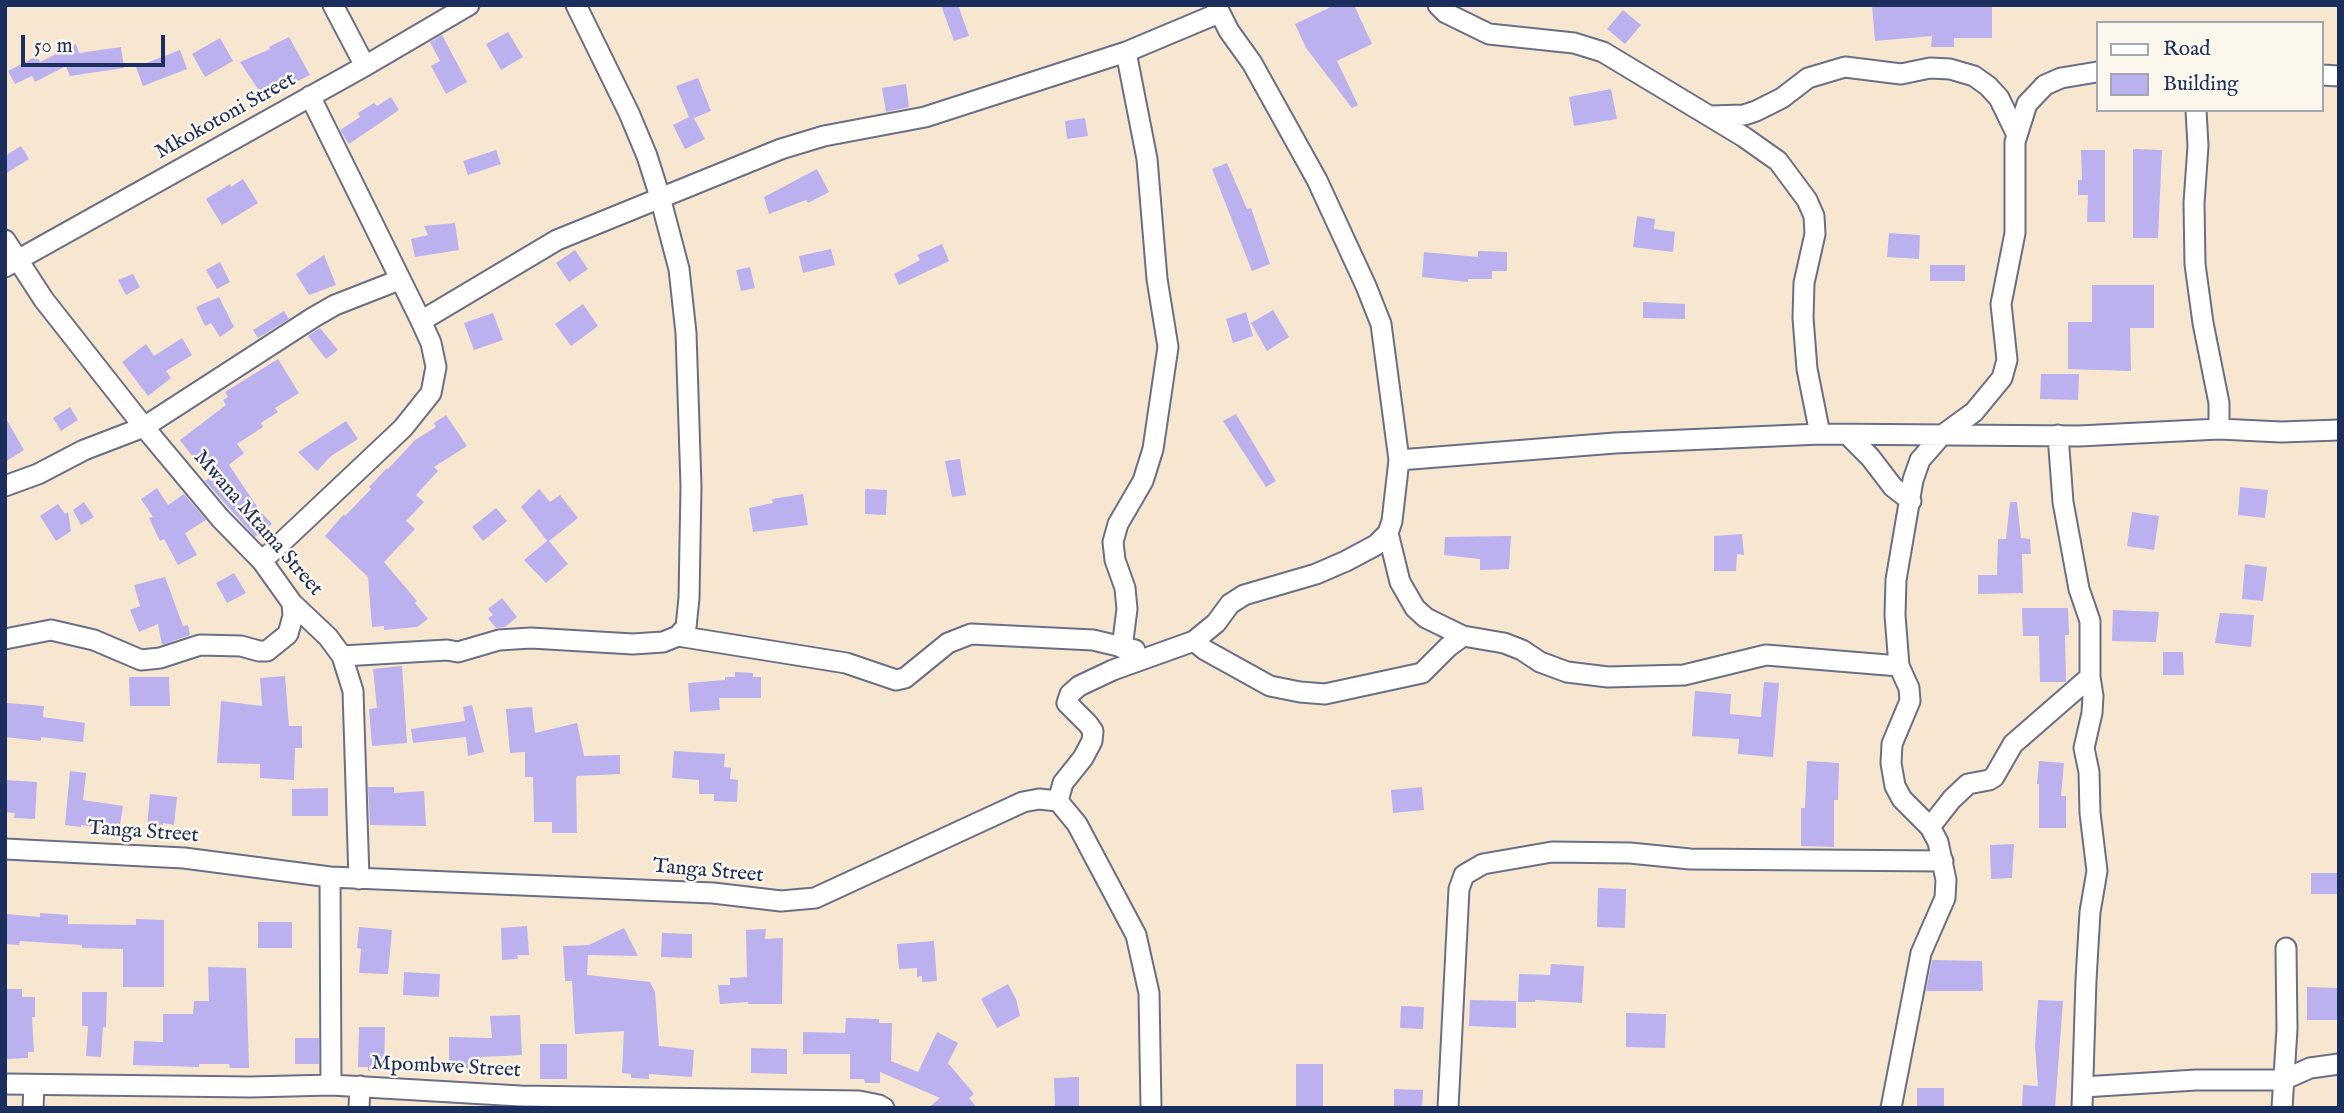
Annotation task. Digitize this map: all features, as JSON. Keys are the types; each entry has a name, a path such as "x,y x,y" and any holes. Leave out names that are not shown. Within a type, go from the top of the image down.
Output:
{"street":[{"path":"332,5 365,66"},
{"name":"Mkokotoni Street","path":"12,264 469,5"},
{"path":"342,656 447,650 458,652 510,639 633,644 663,642 678,636 686,627 691,486 686,333 679,269 660,197 629,113 576,5"},
{"path":"1438,5 1446,13 1489,34 1574,43 1603,52 1744,137 1778,161 1807,200 1814,216 1815,234 1804,283 1802,318 1807,369 1820,435"},
{"path":"421,321 557,240 660,197 806,141 925,117 1126,52 1217,9 1252,62 1317,180 1366,286 1381,324 1399,460 1392,521 1388,533 1376,545 1315,574 1244,595 1230,604 1216,623 1194,641 1113,670 1079,686 1070,694 1067,704 1088,723 1093,731 1092,741 1083,758 1063,783 1058,801 1077,824 1136,935 1149,993 1151,1108"},
{"path":"1122,648 1127,609 1125,588 1115,560 1113,541 1118,524 1143,481 1153,449 1168,347 1157,279 1147,159 1126,52"},
{"path":"1710,117 1744,115 1756,111 1782,98 1808,78 1845,67 1901,74 1930,68 1950,69 1974,76 1989,86 1999,98 2017,135"},
{"path":"1891,1108 1921,953 1945,898 1943,861 1930,827 1902,800 1895,786 1891,763 1892,744 1910,701 1909,688 1899,666 1896,580 1913,480 1920,460 1941,436 1974,412 1989,397 2002,378 2007,360 2001,304 2015,233 2013,165 2017,135 2027,104 2045,85 2061,78 2096,72"},
{"path":"262,561 404,428 431,393 436,367 431,344 421,321 310,96"},
{"path":"2196,112 2198,146 2194,203 2195,264 2203,323 2219,403 2220,429"},
{"name":"Mwana Mtama Street","path":"5,240 12,264 44,300 144,427 220,518 262,561 292,603 328,637 342,656 353,691 359,879"},
{"path":"5,486 38,474 84,450 144,427 335,305 399,280"},
{"path":"1399,460 1615,443 1820,435 2058,435 2153,434 2220,429 2281,432 2339,430"},
{"path":"1848,435 1870,457 1893,487 1911,501"},
{"path":"2058,435 2063,502 2079,589 2090,621 2090,677 2093,696 2084,748 2089,772 2096,871 2090,912 2082,1108"},
{"path":"1388,533 1400,582 1415,608 1426,618 1463,636 1504,643 1522,650 1540,662 1567,673 1608,677 1684,675 1766,655 1899,666"},
{"path":"5,639 51,629 94,640 141,660 160,658 200,645 241,646 267,651 288,634 293,616 292,603"},
{"path":"678,636 846,663 901,680 948,643 971,634 1093,640 1156,655"},
{"path":"1194,641 1205,650 1270,686 1325,694 1422,673 1439,654 1463,636"},
{"path":"1930,827 1968,784 1994,777 2013,744 2090,677"},
{"name":"Tanga Street","path":"5,849 184,858 359,879 699,892 781,901 816,898 1023,802 1039,799 1058,801"},
{"path":"1448,1108 1460,889 1464,875 1483,863 1552,852 1630,853 1690,859 1943,861"},
{"path":"330,877 331,1085"},
{"path":"2282,1108 2287,1029 2286,948"},
{"path":"2083,1087 2196,1080 2283,1080 2310,1068 2339,1064"},
{"name":"Mpombwe Street","path":"5,1084 251,1087 331,1085 520,1102 859,1101 884,1108"},
{"path":"33,1108 34,1085"},
{"path":"359,1108 360,1086"}],"building":[{"path":"941,5 958,5 969,36 954,41"},
{"path":"1335,5 1354,5 1372,44 1337,61 1358,105 1352,108 1306,48 1295,24"},
{"path":"1872,5 1992,6 1992,38 1954,38 1954,47 1931,47 1932,36 1875,41"},
{"path":"1623,10 1641,25 1625,44 1607,29"},
{"path":"508,32 523,57 501,70 486,44"},
{"path":"442,35 467,82 446,94 431,66 440,61 430,42"},
{"path":"289,37 310,75 264,98 240,62"},
{"path":"220,38 233,61 205,77 192,54"},
{"path":"76,44 79,53 121,47 124,68 70,76 66,66 35,82 32,76 15,84 8,71 37,56 40,62"},
{"path":"180,50 187,69 143,86 136,67"},
{"path":"698,78 711,111 694,118 705,139 685,149 673,125 689,117 676,86"},
{"path":"906,84 909,107 886,112 882,88"},
{"path":"1611,89 1617,119 1574,126 1569,97"},
{"path":"391,97 399,110 349,144 340,130 360,117 358,113"},
{"path":"1085,118 1088,136 1067,139 1065,121"},
{"path":"21,146 29,159 5,174 5,156"},
{"path":"2133,149 2162,150 2158,238 2133,238"},
{"path":"496,150 501,164 468,175 463,161"},
{"path":"2081,150 2105,150 2105,222 2087,222 2088,195 2078,195 2078,180 2082,180"},
{"path":"1227,163 1247,209 1251,208 1270,264 1252,271 1212,169"},
{"path":"817,169 829,192 808,203 806,200 769,214 764,197"},
{"path":"243,179 258,203 222,225 206,199"},
{"path":"1637,216 1655,219 1654,229 1675,232 1673,252 1633,247"},
{"path":"455,223 459,250 415,257 411,239 428,235 424,226"},
{"path":"1889,233 1920,235 1919,259 1887,257"},
{"path":"942,244 949,261 899,285 894,274 920,260 917,255"},
{"path":"831,249 835,265 803,273 799,256"},
{"path":"575,250 588,269 569,282 556,263"},
{"path":"1478,251 1507,252 1507,271 1492,271 1492,279 1468,279 1468,282 1422,277 1424,252 1478,257"},
{"path":"324,255 336,285 309,295 296,274"},
{"path":"220,262 230,282 217,289 206,270"},
{"path":"1930,265 1965,265 1965,281 1930,281"},
{"path":"750,267 755,288 741,291 736,270"},
{"path":"133,274 140,287 126,295 118,280"},
{"path":"2092,285 2154,285 2154,328 2130,328 2131,371 2068,369 2068,322 2092,322"},
{"path":"219,297 234,327 220,337 211,323 205,326 196,307"},
{"path":"1643,302 1685,304 1685,319 1643,318"},
{"path":"583,304 598,326 571,346 555,324"},
{"path":"1273,310 1289,337 1267,351 1251,323"},
{"path":"284,311 289,319 258,338 253,330"},
{"path":"1246,312 1253,336 1233,343 1226,319"},
{"path":"493,313 503,340 474,350 464,323"},
{"path":"320,328 338,350 326,359 308,336"},
{"path":"182,338 192,355 166,371 171,378 148,396 122,362 146,344 154,356"},
{"path":"278,359 299,393 275,408 278,412 261,423 263,427 237,444 244,453 229,465 272,524 255,537 205,481 209,478 180,440 226,405 223,400 228,397 225,392"},
{"path":"2041,374 2079,374 2078,400 2040,399"},
{"path":"70,407 78,420 61,431 53,418"},
{"path":"1236,414 1276,481 1266,487 1223,421"},
{"path":"446,415 467,446 434,467 438,471 416,495 424,502 406,521 415,529 384,562 417,601 415,603 428,619 417,627 384,630 384,626 372,627 368,577 325,536 415,440 436,427 434,423"},
{"path":"5,417 24,450 5,462"},
{"path":"346,421 358,439 331,456 317,471 298,452"},
{"path":"960,459 966,495 952,497 945,461"},
{"path":"2240,487 2268,490 2265,518 2238,515"},
{"path":"157,488 168,505 184,494 206,520 185,533 197,555 178,565 164,539 160,541 149,518 153,517 141,499"},
{"path":"539,489 550,502 560,495 578,518 549,541 568,564 546,583 524,560 547,541 521,507"},
{"path":"865,489 887,490 886,515 865,514"},
{"path":"803,494 808,525 753,532 749,508 773,503 772,499"},
{"path":"84,502 94,517 81,525 73,510"},
{"path":"2010,502 2017,502 2021,538 2030,539 2031,554 2022,554 2023,593 1978,594 1978,575 1997,575 1998,539 2006,539"},
{"path":"58,504 65,514 68,512 71,531 56,541 40,516"},
{"path":"496,508 507,521 483,541 472,527"},
{"path":"2132,512 2159,516 2154,550 2127,546"},
{"path":"1742,534 1744,555 1737,554 1736,571 1714,571 1714,536"},
{"path":"1511,536 1509,569 1480,570 1480,559 1444,555 1445,537"},
{"path":"2245,564 2267,567 2263,601 2242,599"},
{"path":"234,573 246,593 227,603 216,583"},
{"path":"165,577 183,626 188,625 190,635 162,645 158,624 139,632 130,610 140,606 134,585"},
{"path":"502,598 517,617 505,627 496,628 488,618 493,615 488,609"},
{"path":"2022,608 2068,608 2069,635 2065,635 2066,682 2040,682 2039,636 2023,636"},
{"path":"2113,610 2159,612 2156,642 2112,641"},
{"path":"2220,613 2254,615 2251,647 2215,643"},
{"path":"2163,652 2183,652 2184,675 2163,675"},
{"path":"402,666 407,743 372,746 369,709 377,708 373,669"},
{"path":"735,672 753,673 753,677 761,677 761,698 719,698 720,710 690,712 688,683 725,680 725,677 735,677"},
{"path":"285,676 289,726 302,726 302,748 295,748 294,780 260,778 260,764 217,763 221,701 262,706 260,678"},
{"path":"129,677 169,677 170,706 130,706"},
{"path":"1764,682 1779,683 1773,757 1738,754 1739,739 1692,736 1695,691 1731,694 1730,714 1761,717"},
{"path":"7,703 44,706 43,717 85,723 83,742 41,737 41,741 5,737"},
{"path":"472,705 484,752 468,756 466,737 413,743 411,729 465,721 463,707"},
{"path":"532,707 535,733 577,723 584,756 620,755 620,774 576,778 577,833 552,833 552,822 534,822 533,777 525,777 525,752 510,753 506,709"},
{"path":"674,751 725,754 724,767 731,768 730,779 738,780 737,802 714,801 714,794 699,794 699,780 672,778"},
{"path":"1807,761 1839,763 1838,800 1834,800 1834,847 1801,846 1801,808 1805,808"},
{"path":"2039,761 2064,763 2061,796 2066,796 2066,828 2039,828"},
{"path":"70,771 86,773 83,800 123,806 119,831 65,825"},
{"path":"6,780 37,782 35,819 14,818 15,813 5,812"},
{"path":"368,787 394,787 394,793 424,791 426,826 370,825"},
{"path":"1422,787 1424,810 1393,813 1391,790"},
{"path":"328,788 328,816 292,816 292,789"},
{"path":"150,794 177,797 174,825 163,823 163,829 147,828"},
{"path":"2014,844 2012,878 1991,879 1990,845"},
{"path":"2311,873 2339,873 2339,894 2311,894"},
{"path":"1598,888 1626,889 1625,928 1597,927"},
{"path":"40,913 68,915 68,924 136,925 136,919 164,920 164,987 123,987 123,949 82,948 82,945 20,941 19,945 5,944 5,914 40,917"},
{"path":"258,922 292,922 292,948 258,948"},
{"path":"527,926 529,955 517,955 518,959 502,960 501,928"},
{"path":"359,927 392,930 388,974 359,973"},
{"path":"624,928 638,956 588,955 587,975 650,982 655,992 659,1046 694,1050 692,1077 649,1074 649,1079 631,1078 631,1074 622,1073 624,1031 575,1034 572,981 565,981 563,946 589,945"},
{"path":"766,929 765,939 783,938 782,1004 720,1004 718,985 730,985 730,978 747,977 746,930"},
{"path":"662,933 692,934 692,958 661,957"},
{"path":"934,941 937,981 922,982 922,976 917,977 917,968 899,969 897,944"},
{"path":"1932,960 1982,961 1983,991 1926,991"},
{"path":"1551,964 1584,966 1582,1003 1535,1000 1518,1002 1519,974 1550,975"},
{"path":"208,967 246,968 249,1068 230,1068 229,1064 199,1064 199,1067 133,1065 134,1041 163,1042 163,1014 193,1014 194,1001 209,1001"},
{"path":"404,972 440,974 439,997 403,995"},
{"path":"1008,984 1016,999 1020,1016 997,1028 981,999"},
{"path":"2307,987 2339,988 2339,1020 2307,1020"},
{"path":"5,989 22,989 22,997 35,997 35,1017 32,1017 34,1052 28,1052 28,1058 5,1059"},
{"path":"82,992 107,992 106,1027 103,1027 101,1057 86,1056 88,1026 82,1026"},
{"path":"1470,1000 1516,1001 1516,1028 1469,1026"},
{"path":"2038,1000 2063,1001 2055,1108 2022,1108 2023,1085 2038,1086 2035,1046"},
{"path":"1401,1006 1424,1007 1423,1029 1400,1028"},
{"path":"1626,1013 1666,1014 1665,1048 1626,1047"},
{"path":"520,1015 522,1055 481,1057 481,1068 449,1068 449,1037 492,1038 490,1016"},
{"path":"846,1018 879,1019 879,1023 892,1023 891,1061 918,1072 937,1032 958,1043 948,1063 974,1094 969,1098 977,1108 928,1108 940,1098 880,1072 880,1083 850,1079 850,1054 803,1054 803,1032 845,1033"},
{"path":"359,1027 385,1027 384,1071 368,1071 368,1067 358,1067"},
{"path":"295,1038 319,1038 319,1064 295,1064"},
{"path":"540,1044 567,1044 567,1079 540,1079"},
{"path":"751,1048 787,1049 787,1074 751,1073"},
{"path":"1296,1064 1323,1064 1323,1108 1296,1108"},
{"path":"1079,1077 1079,1108 1055,1108 1054,1078"},
{"path":"1917,1088 1944,1088 1944,1108 1917,1108"},
{"path":"1394,1089 1423,1090 1422,1108 1394,1108"}]}
